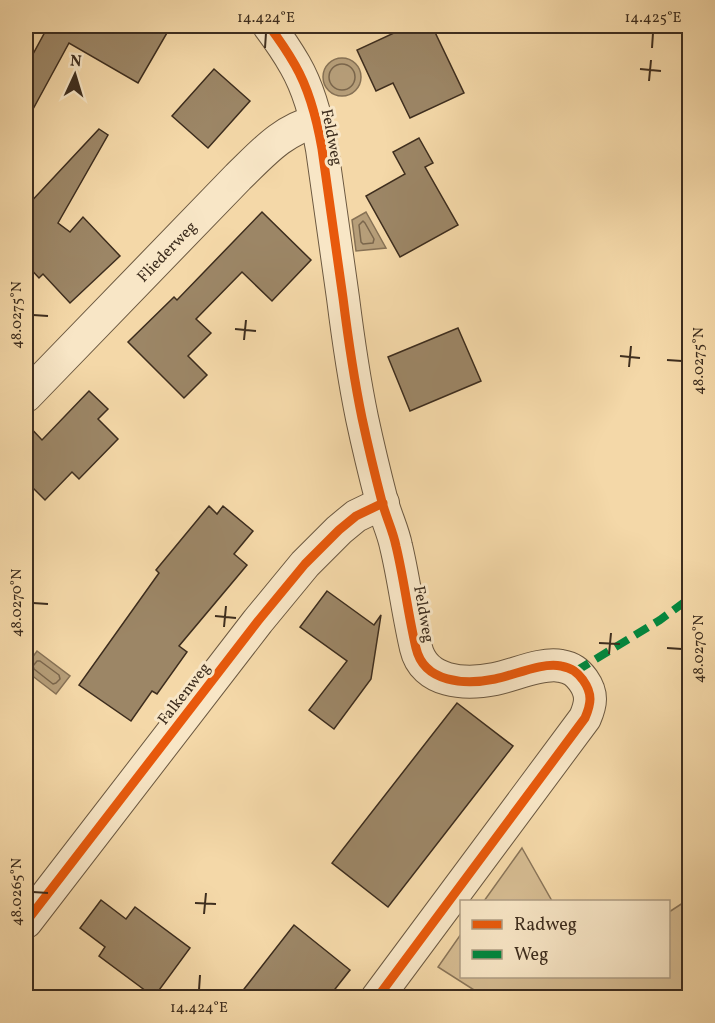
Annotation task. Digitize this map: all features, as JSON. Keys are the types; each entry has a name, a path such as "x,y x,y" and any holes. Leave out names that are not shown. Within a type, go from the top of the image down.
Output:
{"street":[{"name":"Feldweg","path":"269,26 295,65 317,121 362,417 383,503 396,542 417,654 434,675 449,680 494,679 543,667 560,666 576,671 587,685 591,702 585,718 377,998"},
{"name":"Fliederweg","path":"26,396 238,177 287,132 317,121"},
{"name":"Falkenweg","path":"26,922 258,621 305,564 356,516 383,503"}],"shaded area":[{"path":"522,848 551,900 485,900"},
{"path":"689,899 689,997 485,997 438,967 460,935 460,978 670,978 670,911"}],"water":[{"path":"342,58 356,63 361,77 356,91 342,96 328,91 323,77 328,63"},
{"path":"366,212 386,248 356,251 352,220"},
{"path":"37,651 70,676 56,694 26,671 26,666"}],"building":[{"path":"38,26 171,26 138,83 69,43 26,122 26,67 46,30"},
{"path":"409,26 432,26 464,93 410,118 393,83 376,91 357,50"},
{"path":"214,69 250,101 208,148 172,116"},
{"path":"99,129 108,135 58,223 70,232 83,217 120,256 70,303 43,274 39,278 26,264 26,207"},
{"path":"419,138 433,163 425,167 458,225 400,257 366,196 405,174 393,152"},
{"path":"262,212 311,260 272,301 242,272 196,319 211,333 188,356 207,375 184,398 128,342 174,297 177,300"},
{"path":"458,328 481,381 410,411 388,357"},
{"path":"89,391 108,409 98,419 118,439 79,479 72,472 45,500 26,481 26,423 42,440"},
{"path":"209,506 217,514 223,506 253,531 234,554 247,565 179,646 187,652 157,694 152,691 131,721 79,685 159,573 156,570"},
{"path":"327,591 374,625 381,615 371,679 334,729 309,710 347,661 300,627"},
{"path":"457,703 513,746 388,907 332,863"},
{"path":"101,900 126,919 135,907 190,948 154,997 99,956 105,947 80,928"},
{"path":"294,925 350,970 328,998 237,998"}],"marked path":[{"path":"576,671 660,620 690,598"}],"cycle path":[{"path":"269,26 300,75 315,117 322,149 359,403 382,502 395,540 420,660 437,675 447,679 471,682 503,677 537,667 561,666 579,675 590,694 590,704 585,718 377,998"},
{"path":"26,922 258,621 305,564 356,516 383,503"}]}
